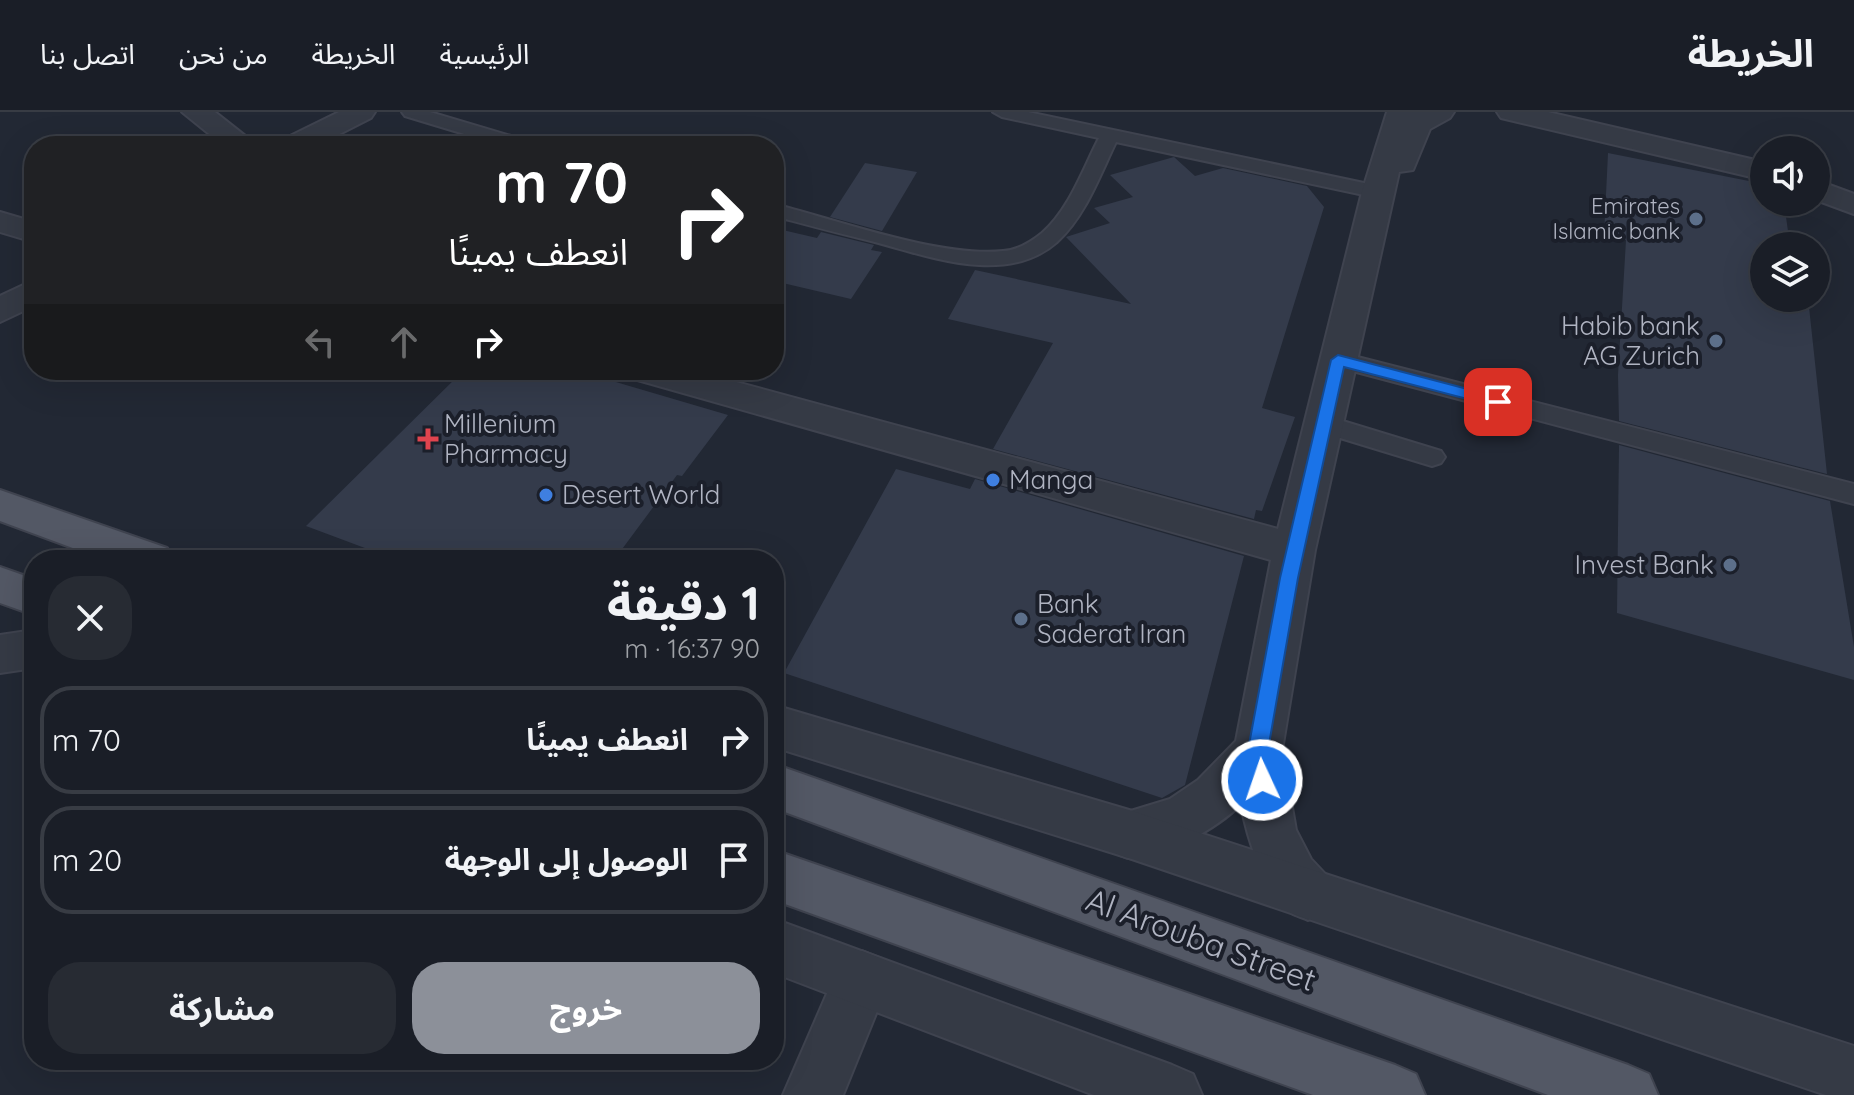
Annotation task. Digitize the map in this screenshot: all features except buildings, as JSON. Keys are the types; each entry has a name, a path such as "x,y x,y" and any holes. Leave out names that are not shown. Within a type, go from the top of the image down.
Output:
{"main road":[{"path":"0,505 124,550"},
{"path":"0,584 24,594"},
{"name":"Al Arouba Street","path":"784,790 1628,1095"},
{"path":"784,879 1395,1095"}],"street":[{"path":"196,112 229,136"},
{"path":"313,136 361,112"},
{"path":"1308,894 1292,877 1271,832 1258,750 1294,550 1378,192 1401,112"},
{"path":"1378,192 1397,175 1417,124 1440,112"},
{"path":"1511,112 1750,168"},
{"path":"1830,195 1854,205"},
{"path":"0,222 24,229"},
{"path":"0,311 24,297"},
{"path":"683,380 1294,550"},
{"path":"0,654 24,650"},
{"path":"784,729 1129,834 1844,1068"},
{"path":"1129,834 1163,828 1194,815 1219,795 1258,750"},
{"path":"784,950 1172,1095"},
{"path":"813,1095 862,979"}],"lane":[{"path":"411,112 491,136"},
{"path":"1002,112 1378,192"},
{"path":"784,213 968,259 998,260 1025,254 1046,243 1060,229 1110,136"},
{"path":"1338,360 1854,494"},
{"path":"1323,424 1432,457"}],"place":[{"name":"Emirates Islamic bank","path":"1696,219"},
{"name":"Habib bank AG Zurich","path":"1716,341"},
{"name":"Millenium Pharmacy","path":"428,439"},
{"name":"Manga","path":"993,480"},
{"name":"Desert World","path":"546,495"},
{"name":"Invest Bank","path":"1730,565"},
{"name":"Bank Saderat Iran","path":"1021,619"}],"route":[{"path":"1262,780 1258,750 1294,550 1338,360 1498,402"}]}
